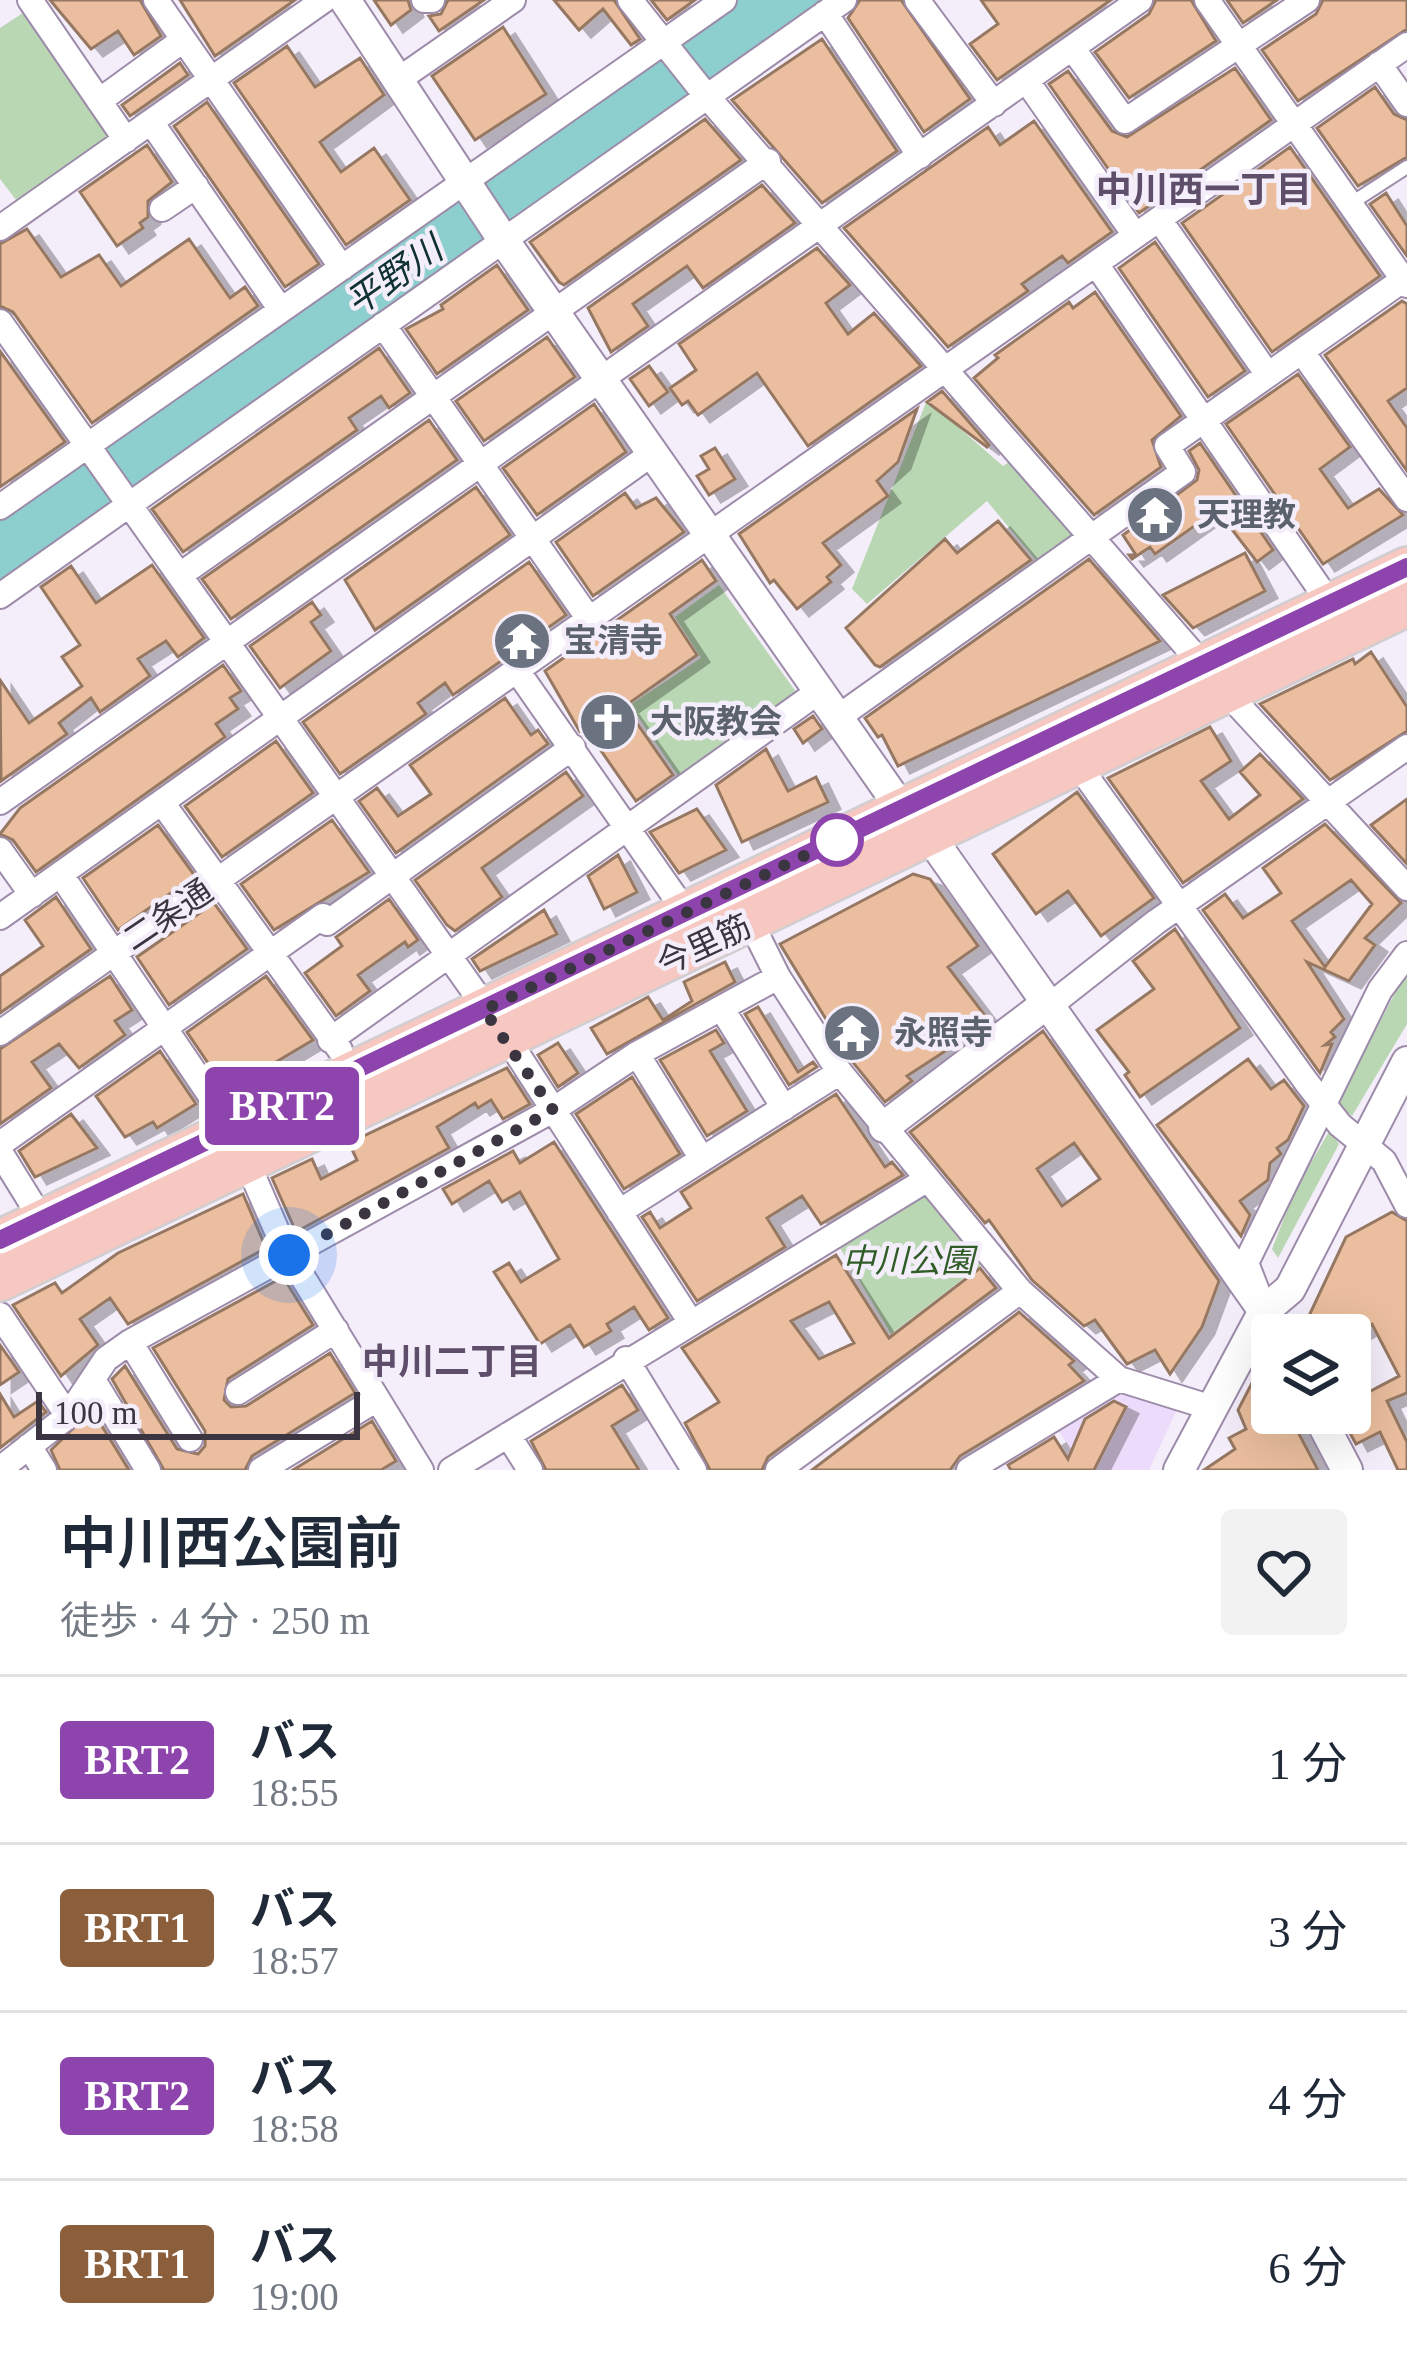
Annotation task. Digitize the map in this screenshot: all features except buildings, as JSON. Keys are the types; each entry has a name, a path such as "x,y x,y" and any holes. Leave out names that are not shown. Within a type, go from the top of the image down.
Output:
{"main road":[{"name":"今里筋","path":"0,1240 240,1145 495,1024 687,914 901,808 1225,688 1331,605 1407,567"},
{"name":"今里筋","path":"0,1281 240,1145 362,1068 495,1024 752,922 1078,765 1225,688 1407,606"}],"street":[{"path":"30,0 125,140"},
{"path":"155,0 342,268"},
{"path":"0,228 324,0"},
{"path":"345,0 504,240 818,692 928,838 1264,1314"},
{"path":"398,80 513,0"},
{"path":"630,0 945,368 1407,888"},
{"path":"0,507 467,185 724,0"},
{"path":"917,0 994,104"},
{"path":"2,798 1140,0"},
{"path":"837,718 1183,472 1167,446 1406,281 1208,0"},
{"path":"1073,50 1126,121 1307,0"},
{"path":"0,596 834,6 920,156"},
{"path":"99,101 183,40"},
{"name":"二条通","path":"0,1033 1407,45"},
{"path":"1379,64 1407,104"},
{"path":"1027,80 1135,235"},
{"path":"151,122 280,310"},
{"path":"180,575 768,161"},
{"path":"162,209 196,186"},
{"path":"1159,219 1268,375"},
{"path":"1096,264 1331,605"},
{"path":"0,322 9,355 88,450 229,642 495,1024 690,1321"},
{"path":"382,325 589,619"},
{"path":"1302,352 1407,499"},
{"path":"0,917 652,453"},
{"path":"516,669 687,914"},
{"path":"329,1040 445,953 818,692"},
{"path":"43,1220 0,1148 269,953 322,916 327,922 573,747"},
{"path":"884,1127 1407,747"},
{"path":"1078,765 1324,1104 1369,1131 1407,1205"},
{"path":"163,804 329,1040 362,1068"},
{"path":"0,850 32,895"},
{"path":"61,874 240,1145 289,1255 421,1470"},
{"path":"752,922 778,977 840,1072 1020,1291 1119,1379 1209,1407"},
{"path":"1266,1314 1246,1263 1380,990 1407,954"},
{"path":"0,1469 68,1416 95,1383 106,1359 130,1342 553,1110 637,1054 778,977"},
{"path":"722,1009 784,1108"},
{"path":"637,1054 702,1160"},
{"path":"1275,1314 1407,1062"},
{"path":"619,1212 840,1072"},
{"path":"1369,1131 1407,1111"},
{"path":"452,1470 626,1359 926,1180"},
{"path":"778,1470 1020,1291"},
{"path":"0,1315 68,1416"},
{"path":"238,1392 336,1330"},
{"path":"130,1342 190,1439"},
{"path":"1179,1470 1209,1407 1251,1349"},
{"path":"626,1359 694,1470"},
{"path":"969,1470 1119,1379"},
{"path":"95,1383 148,1470"},
{"path":"261,1470 377,1400"},
{"path":"1328,1434 1347,1470"},
{"path":"508,1435 530,1470"},
{"path":"29,1446 44,1470"}],"lane":[{"path":"1351,205 1407,167"}],"path":[{"path":"271,1083 302,1148"}],"shaded area":[{"path":"1114,1389 1178,1407 1149,1470 1086,1470 1057,1429"}],"green space":[{"path":"26,11 114,141 20,205 0,179 0,28"},
{"path":"927,400 1003,466 1015,458 1081,536 1040,565 987,501 867,604 852,589"},
{"path":"719,585 799,696 681,780 630,705 701,658 675,617"},
{"path":"1407,970 1407,1024 1352,1116 1337,1104"},
{"path":"1330,1130 1339,1144 1278,1258 1272,1249 1295,1190"},
{"name":"中川公園","path":"918,1197 929,1197 985,1262 891,1334 840,1248"}],"water":[{"name":"平野川","path":"737,0 836,0 0,587 0,517"}],"bus line":[{"name":"BRT2","path":"0,1240 1407,567"}],"place":[{"name":"天理教","path":"1155,515"},
{"name":"宝清寺","path":"522,641"},
{"name":"大阪教会","path":"608,722"},
{"name":"永照寺","path":"852,1033"}],"district":[{"name":"中川西一丁目","path":"1204,190"},
{"name":"中川二丁目","path":"452,1362"}],"route":[{"path":"289,1255 553,1110 484,1010 837,840"}]}
